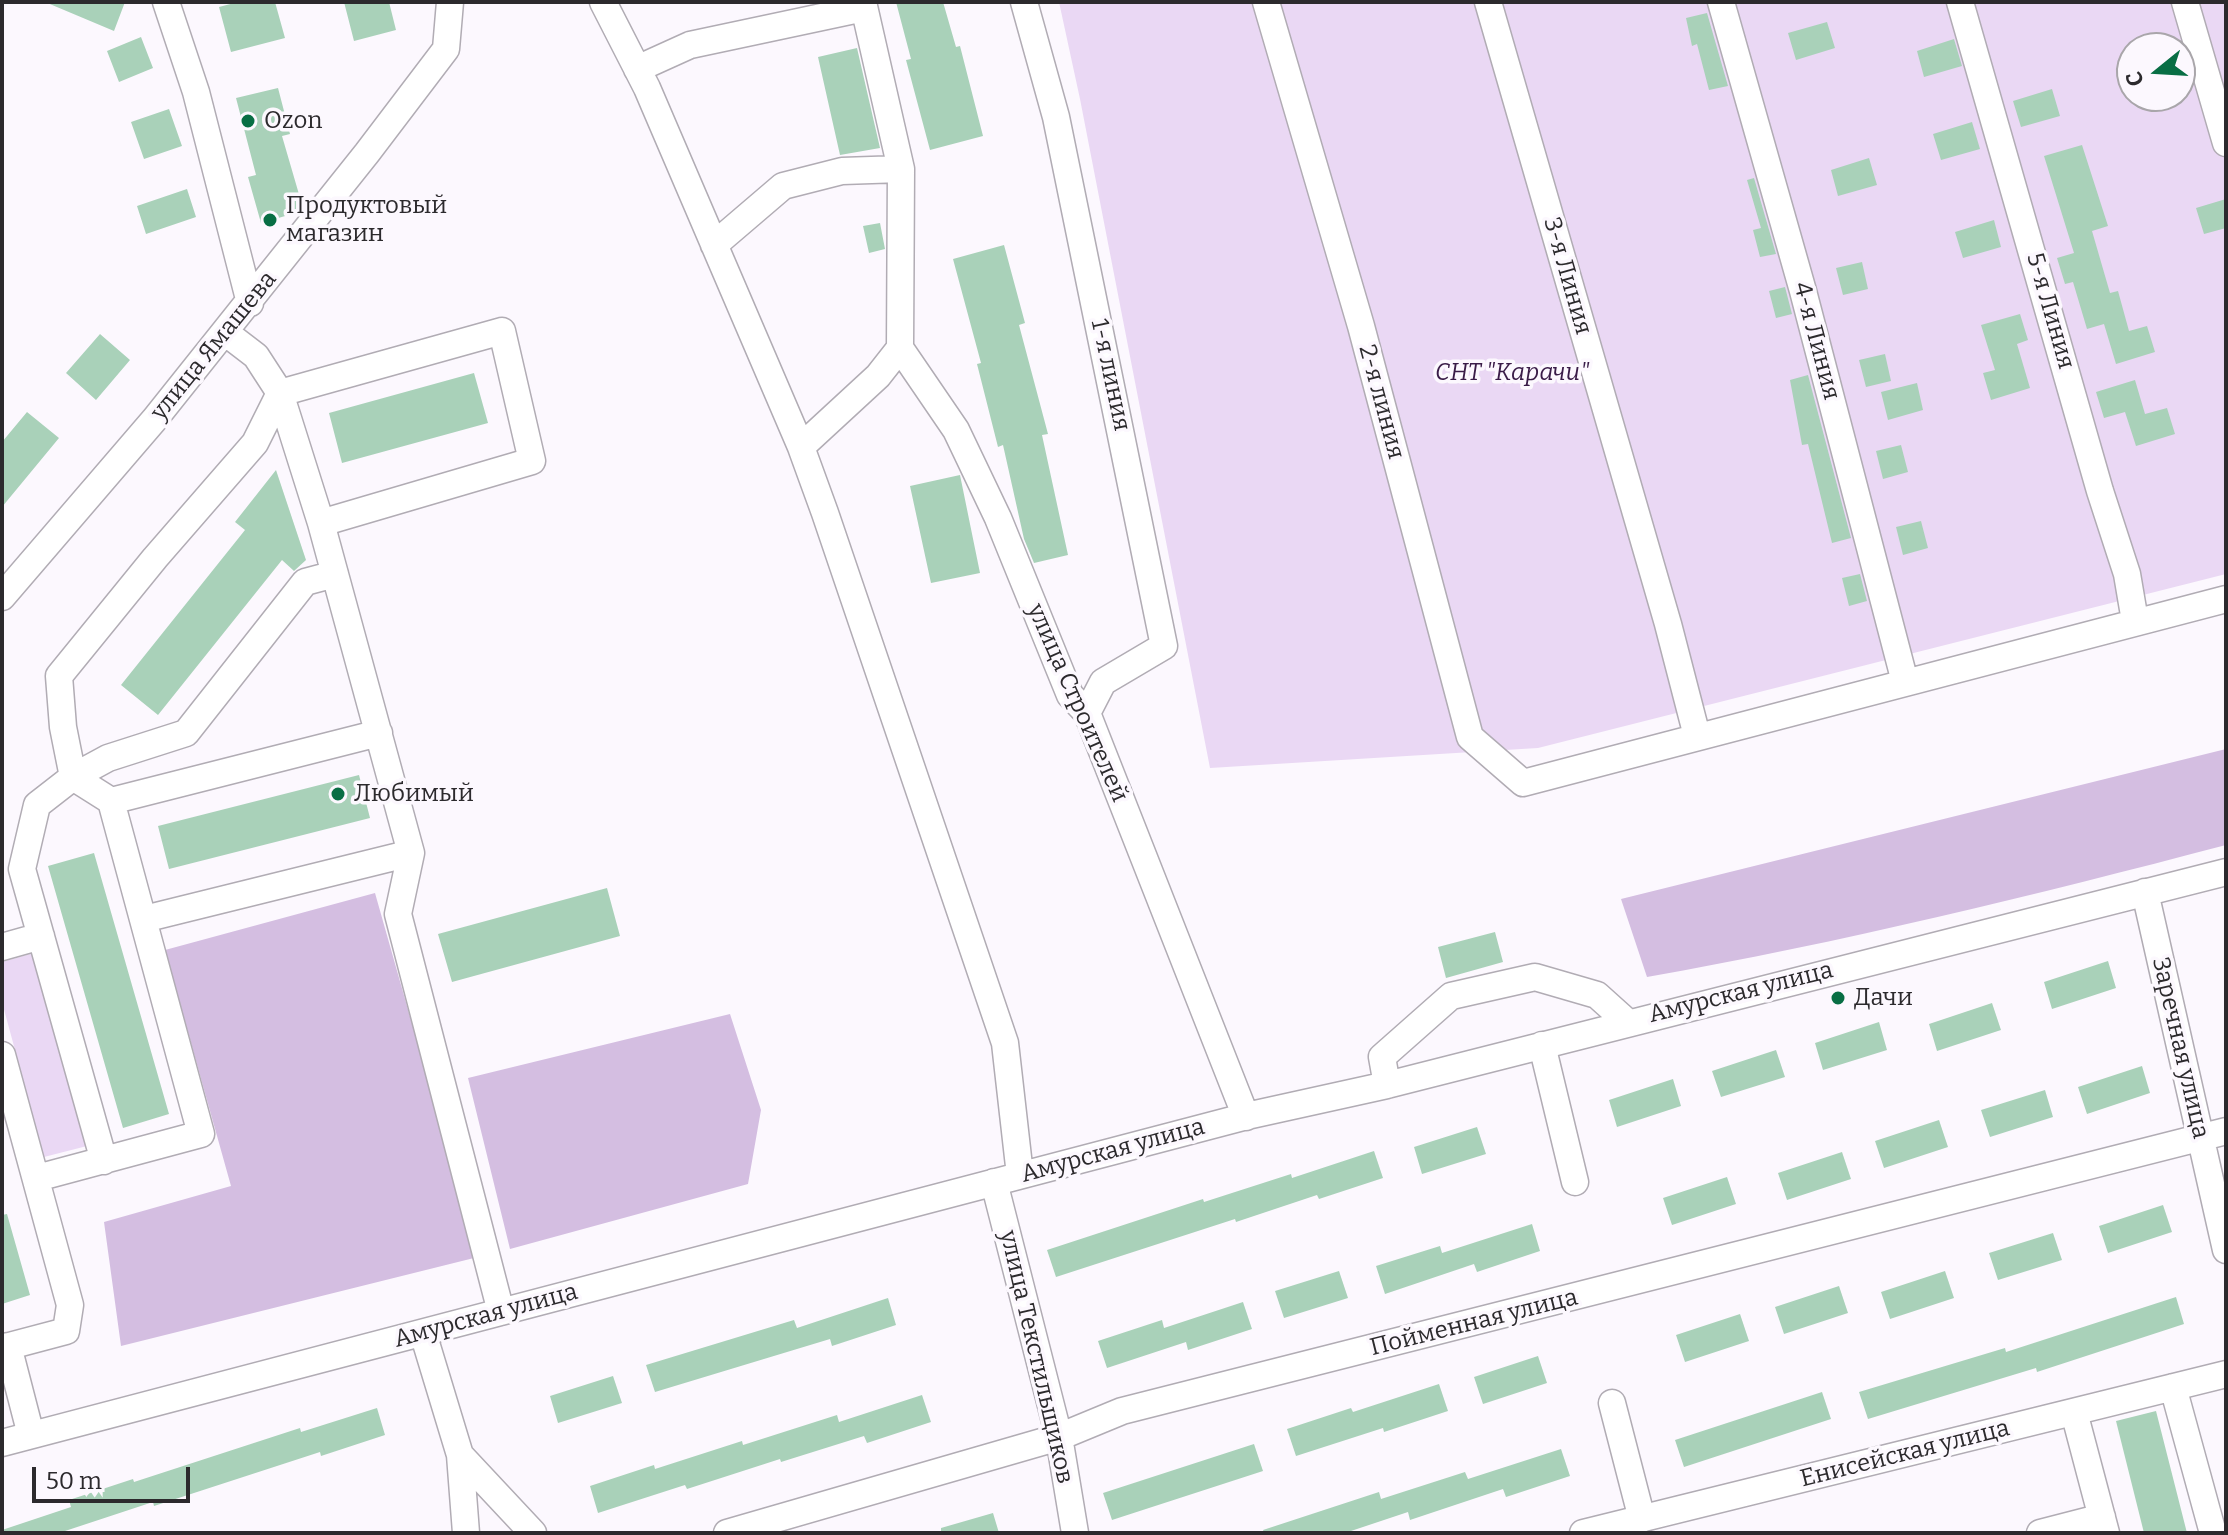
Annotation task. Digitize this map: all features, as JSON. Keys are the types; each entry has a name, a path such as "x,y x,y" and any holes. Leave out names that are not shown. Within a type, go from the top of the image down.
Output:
{"street":[{"path":"166,2 196,92 250,303"},
{"name":"улица Ямашева","path":"2,597 226,333 446,49 450,2"},
{"path":"603,2 637,69 801,447 1005,1043 1020,1175"},
{"name":"1-я линия","path":"1024,2 1056,117 1164,646 1103,682 1087,713"},
{"name":"2-я линия","path":"1266,2 1361,326 1470,737 1523,783 1697,736"},
{"name":"3-я Линия","path":"1488,2 1664,610 1697,736"},
{"name":"4-я Линия","path":"1721,2 1803,291 1905,682"},
{"name":"5-я Линия","path":"1960,2 2100,491 2127,574 2135,621"},
{"path":"2185,2 2226,143"},
{"path":"637,69 690,45 864,5 901,169 900,348 878,376 801,447"},
{"path":"714,245 783,186 842,171 901,169"},
{"path":"37,1178 201,1134 111,801 73,777 63,727 59,676 155,558 255,443 280,393 502,331 532,461 321,523"},
{"path":"226,333 256,356 280,393 321,523 411,853 398,914 501,1312"},
{"name":"улица Строителей","path":"900,348 956,430 998,518 1070,695 1087,713 1246,1117"},
{"path":"104,1161 22,869 37,805 73,777 108,758 186,733 305,582 335,574"},
{"path":"1697,736 2226,599"},
{"path":"111,801 379,733"},
{"path":"144,919 411,853"},
{"name":"Амурская улица","path":"2,1443 1020,1175 2226,872"},
{"name":"Заречная улица","path":"2145,892 2213,1135 2226,1250"},
{"path":"2,947 41,936"},
{"path":"1387,1085 1382,1057 1451,996 1535,977 1597,995 1627,1022"},
{"path":"1542,1045 1575,1182"},
{"path":"2,1055 70,1305 66,1331 5,1347 31,1435"},
{"name":"Пойменная улица","path":"727,1533 1059,1437 1122,1411 2213,1135"},
{"name":"улица Текстильщиков","path":"994,1182 1059,1437 1075,1533"},
{"path":"423,1333 460,1455 466,1533"},
{"name":"Енисейская улица","path":"1583,1533 2226,1374"},
{"path":"2173,1387 2213,1533"},
{"path":"1612,1403 1642,1519"},
{"path":"2040,1533 2104,1525 2074,1412"},
{"path":"460,1455 533,1533"}],"green space":[{"name":"СНТ \"Карачи\"","path":"1059,2 2226,2 2226,574 1538,748 1210,768"},
{"path":"34,953 87,1146 44,1157 2,1002 2,962"}],"shaded area":[{"path":"2226,749 2226,845 2083,882 1865,933 1647,977 1621,899"},
{"path":"375,893 478,1257 121,1346 104,1222 231,1186 165,950"},
{"path":"730,1014 761,1110 748,1184 510,1249 468,1078"}],"building":[{"path":"45,2 125,2 114,31"},
{"path":"238,2 275,2 285,38 231,52 219,7"},
{"path":"344,2 389,2 396,30 354,41"},
{"path":"896,2 943,2 956,47 960,46 983,136 930,150 906,60 911,59"},
{"path":"1707,13 1728,86 1709,90 1697,44 1692,46 1686,18"},
{"path":"1827,22 1835,48 1796,60 1788,33"},
{"path":"141,37 153,68 119,82 107,51"},
{"path":"1954,39 1962,66 1924,77 1917,51"},
{"path":"857,48 880,148 840,155 818,57"},
{"path":"278,88 290,134 282,136 303,208 299,212 261,223 248,177 256,175 236,98"},
{"path":"2052,89 2060,116 2021,127 2013,101"},
{"path":"169,109 182,146 144,159 131,122"},
{"path":"1972,122 1980,149 1941,160 1933,134"},
{"path":"2082,145 2108,226 2092,231 2110,293 2118,291 2129,331 2147,326 2155,352 2116,364 2104,324 2087,329 2073,282 2065,284 2057,258 2074,253 2044,156"},
{"path":"1869,158 1877,185 1838,196 1831,170"},
{"path":"1754,178 1776,254 1760,257 1753,230 1761,228 1747,180"},
{"path":"187,189 196,217 146,234 137,206"},
{"path":"2226,199 2226,228 2204,234 2196,208"},
{"path":"1994,220 2001,247 1963,258 1955,232"},
{"path":"880,223 885,249 869,253 863,226"},
{"path":"1004,245 1025,323 1019,325 1048,434 1042,435 1068,555 1034,563 1024,539 1003,445 998,447 977,364 981,363 953,259"},
{"path":"1862,262 1868,289 1843,295 1836,268"},
{"path":"1785,287 1792,314 1776,318 1769,291"},
{"path":"2020,314 2028,340 2017,344 2030,388 1991,400 1983,373 1995,370 1981,325"},
{"path":"100,334 130,360 96,400 66,373"},
{"path":"1885,354 1891,381 1866,387 1859,360"},
{"path":"474,373 488,423 342,463 329,413"},
{"path":"1808,375 1851,538 1832,543 1808,444 1802,445 1790,380"},
{"path":"2135,380 2145,414 2167,408 2175,434 2136,446 2125,412 2104,418 2096,392"},
{"path":"1917,383 1923,410 1888,420 1881,392"},
{"path":"27,412 59,438 2,507 2,442"},
{"path":"1901,445 1908,472 1883,479 1876,451"},
{"path":"276,470 306,560 294,571 282,560 158,715 121,685 245,530 235,522"},
{"path":"960,475 980,573 931,583 910,486"},
{"path":"1921,521 1928,548 1903,555 1896,527"},
{"path":"1860,574 1867,601 1849,606 1842,578"},
{"path":"359,775 370,818 169,869 158,826"},
{"path":"94,853 169,1114 123,1128 48,866"},
{"path":"607,888 620,936 452,982 438,934"},
{"path":"1495,932 1503,962 1446,978 1438,947"},
{"path":"2108,961 2116,988 2052,1009 2044,982"},
{"path":"1992,1003 2001,1030 1937,1051 1929,1024"},
{"path":"1879,1022 1887,1050 1823,1070 1815,1043"},
{"path":"1776,1050 1785,1077 1721,1097 1712,1071"},
{"path":"2142,1066 2150,1093 2087,1114 2078,1087"},
{"path":"1673,1079 1681,1106 1617,1127 1609,1100"},
{"path":"2045,1090 2053,1117 1990,1137 1981,1110"},
{"path":"1939,1120 1948,1147 1884,1168 1875,1141"},
{"path":"1477,1127 1486,1154 1422,1174 1414,1147"},
{"path":"1374,1151 1383,1178 1319,1199 1317,1195 1236,1222 1235,1219 1056,1277 1047,1250 1203,1199 1204,1202 1291,1174 1292,1178"},
{"path":"1842,1152 1851,1179 1787,1200 1778,1173"},
{"path":"1727,1177 1736,1204 1672,1225 1663,1198"},
{"path":"2163,1205 2172,1232 2108,1253 2099,1226"},
{"path":"7,1214 30,1295 2,1304 2,1215"},
{"path":"1532,1224 1540,1251 1477,1272 1474,1264 1385,1294 1376,1266 1440,1246 1442,1253"},
{"path":"2053,1233 2062,1260 1998,1280 1989,1253"},
{"path":"1339,1271 1348,1298 1284,1318 1275,1291"},
{"path":"1945,1271 1954,1298 1890,1319 1881,1292"},
{"path":"1839,1286 1848,1313 1784,1334 1775,1307"},
{"path":"2176,1297 2184,1324 2037,1372 2036,1368 1868,1419 1859,1392 2005,1348 2006,1352"},
{"path":"888,1298 896,1325 832,1346 830,1339 655,1392 646,1365 794,1320 797,1328"},
{"path":"1243,1302 1252,1329 1188,1350 1186,1342 1107,1368 1098,1341 1162,1320 1164,1328"},
{"path":"1740,1314 1749,1341 1685,1362 1676,1335"},
{"path":"1538,1356 1547,1383 1483,1404 1474,1377"},
{"path":"613,1376 622,1403 558,1423 550,1396"},
{"path":"1439,1384 1448,1411 1296,1456 1287,1429 1351,1408 1353,1412"},
{"path":"1822,1392 1831,1419 1684,1467 1675,1440"},
{"path":"922,1395 931,1422 867,1443 864,1436 687,1489 685,1485 598,1513 590,1486 742,1441 743,1445 837,1415 839,1422"},
{"path":"377,1408 385,1435 321,1456 320,1452 59,1533 3,1533 2,1530 71,1507 69,1500 133,1479 134,1482 300,1428 301,1432"},
{"path":"2156,1411 2187,1533 2144,1533 2116,1421"},
{"path":"1254,1444 1263,1471 1112,1520 1103,1493"},
{"path":"1561,1449 1570,1476 1506,1497 1503,1489 1410,1520 1408,1512 1345,1533 1264,1533 1263,1530 1379,1492 1381,1499 1465,1472 1468,1479"},
{"path":"993,1513 999,1533 941,1533 941,1528"}],"place":[{"name":"Ozon","path":"248,121"},
{"name":"Продуктовый магазин","path":"270,220"},
{"name":"Любимый","path":"338,794"},
{"name":"Дачи","path":"1838,998"}]}
